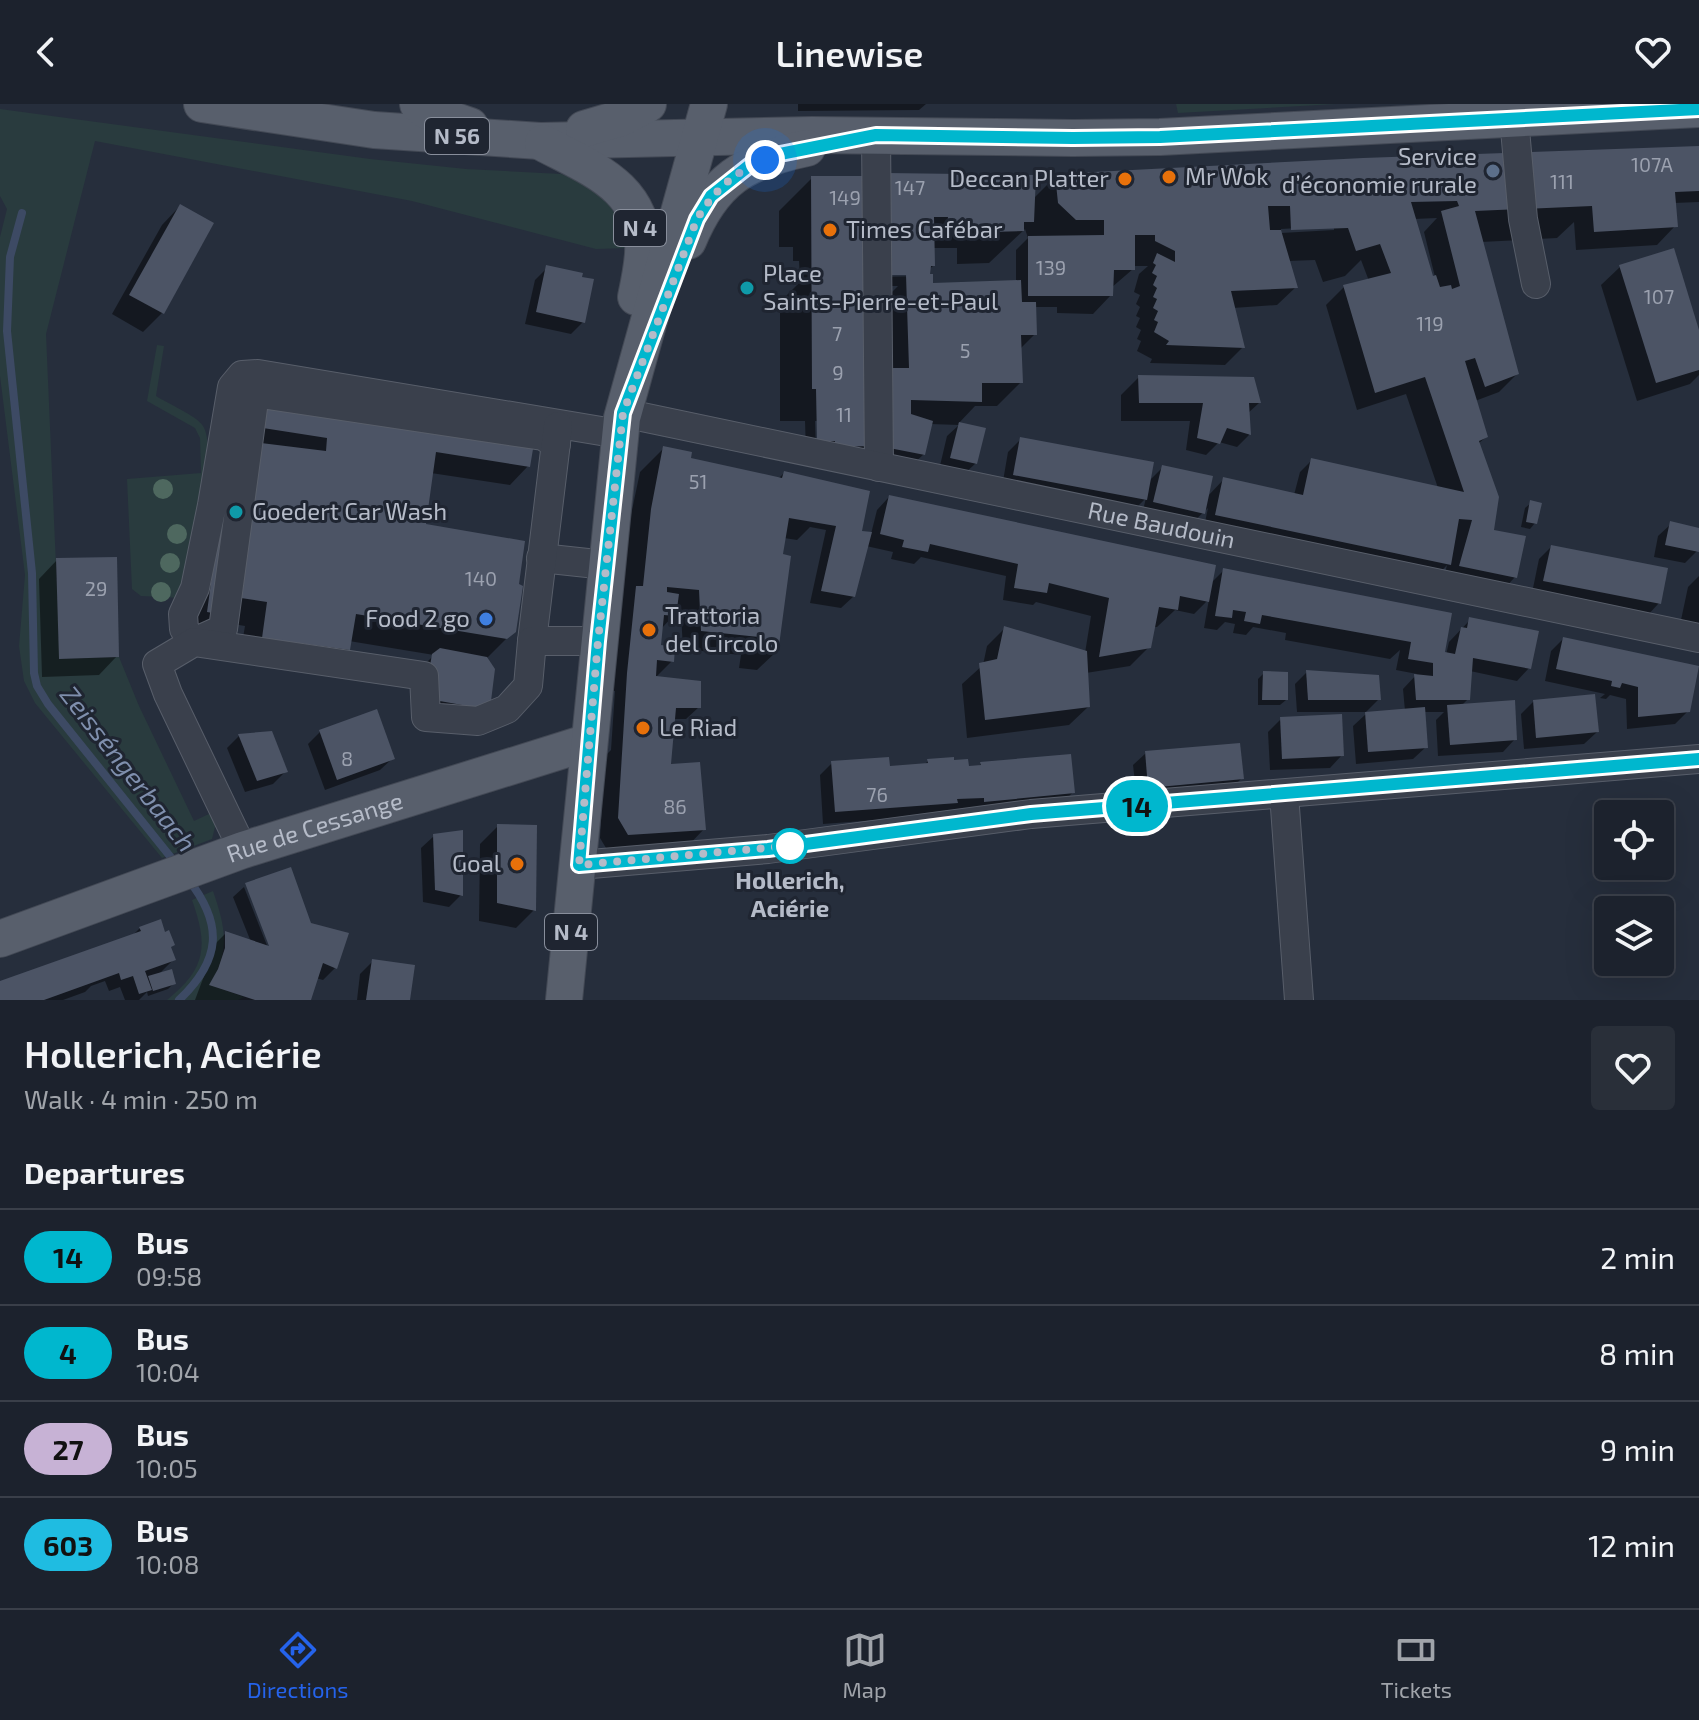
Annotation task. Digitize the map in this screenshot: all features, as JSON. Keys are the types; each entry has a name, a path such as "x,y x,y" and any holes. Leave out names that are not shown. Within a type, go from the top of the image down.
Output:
{"main road":[{"name":"N 56","path":"202,104 374,130 540,141 704,121 876,135 1160,137 1699,109"},
{"path":"418,104 427,111 460,124 540,141"},
{"name":"N 56","path":"540,141 621,118 648,104"},
{"name":"N 4","path":"621,424 704,121"},
{"name":"N 4","path":"621,424 687,242 711,196 750,165 780,154 876,135"},
{"name":"N 4","path":"540,141 609,178 630,198 638,217 644,252 625,365 564,1000"},
{"name":"Rue de Cessange","path":"0,939 243,850 589,742"}],"street":[{"path":"1514,118 1523,219 1536,284"},
{"path":"876,135 879,467"},
{"path":"258,374 557,434 528,686 507,709 478,721 426,717 424,676 194,642 184,629 183,614 195,588 232,387 242,375 258,374"},
{"path":"243,850 168,694 157,664 223,629 255,393 543,436 557,434"},
{"name":"Rue Baudouin","path":"557,434 621,424 879,467 1699,638"},
{"path":"541,558 606,565"},
{"path":"532,641 598,641"},
{"path":"579,865 768,849 1031,814 1699,759"},
{"path":"1284,794 1299,1000"}],"shaded area":[{"path":"1176,104 1336,104 1178,113"},
{"path":"0,109 370,159 466,169 561,174 598,189 624,227 628,248 596,249 412,201 95,141 46,334 60,659 119,657 194,821 211,813 216,823 212,839 162,858 35,703 24,681 19,646 25,575 0,376 0,237 7,209 0,196"},
{"path":"157,345 164,346 156,396 200,422 207,440 208,459 201,509 180,598 141,596 132,589 127,479 201,473 200,438 195,428 147,401"},
{"path":"213,891 224,939 221,960 210,985 244,997 238,1000 167,1000 190,977 200,955 202,943 192,900"}],"building":[{"path":"1699,146 1699,191 1675,192 1678,227 1594,232 1592,206 1475,211 1519,374 1485,387 1475,358 1465,361 1488,437 1479,441 1499,497 1494,530 1526,536 1517,578 1459,566 1472,520 1459,519 1451,565 1215,515 1223,477 1303,495 1311,458 1464,492 1425,377 1375,393 1343,285 1391,273 1380,244 1356,251 1348,228 1291,230 1290,206 1268,206 1270,230 1281,230 1298,288 1231,291 1245,348 1166,345 1169,341 1154,332 1158,311 1153,308 1157,288 1153,285 1157,276 1152,273 1156,265 1153,263 1157,253 1175,262 1175,251 1155,241 1155,235 1135,235 1135,270 1114,270 1113,296 1028,296 1028,236 1104,235 1104,220 1076,220 1058,203 1055,174 1363,158","holes":["1457,201 1459,206 1441,211 1460,286 1452,289 1451,285 1440,287 1436,275 1433,276 1411,202"]},
{"path":"886,173 1036,175 1034,222 1024,222 1024,231 989,232 989,225 947,225 948,217 934,217 935,266 931,266 930,274 933,274 933,283 1021,280 1022,302 1036,302 1037,335 1021,335 1023,383 982,383 982,402 911,400 911,414 933,421 925,455 884,447 884,368 909,368 906,275 889,275"},
{"path":"811,176 870,176 871,446 835,447 835,441 817,441 816,389 812,389"},
{"path":"180,204 214,223 164,314 129,295"},
{"path":"1674,248 1699,330 1699,370 1656,383 1619,265"},
{"path":"546,265 583,273 582,277 594,279 585,323 536,312"},
{"path":"1138,375 1254,377 1261,403 1249,403 1251,435 1227,428 1220,444 1197,438 1203,403 1139,403"},
{"path":"236,399 534,443 530,467 436,452 426,524 525,541 519,584 523,586 516,632 507,639 356,614 350,650 262,638 267,602 241,598 237,617 207,612","holes":["263,428 327,438 326,451 261,443"]},
{"path":"959,422 986,428 977,464 950,458"},
{"path":"1020,437 1154,462 1147,500 1013,475"},
{"path":"663,446 692,452 691,458 782,478 784,471 870,491 862,531 872,532 855,597 821,591 836,526 789,518 783,554 791,556 778,653 757,650 759,637 701,631 699,590 667,587 667,592 679,594 676,616 664,615 661,645 675,647 674,662 657,660 656,676 701,681 701,708 676,708 671,764 700,762 706,830 628,835 618,818 627,673 636,586 643,586 651,509"},
{"path":"1162,465 1213,476 1205,514 1153,502"},
{"path":"889,495 1216,565 1209,602 1180,596 1178,610 1159,607 1151,648 1099,657 1109,598 1049,583 1047,593 1014,588 1018,564 930,544 928,552 902,547 904,540 880,534"},
{"path":"1530,500 1542,503 1537,524 1526,522"},
{"path":"1670,521 1699,528 1699,552 1665,545"},
{"path":"1551,545 1668,568 1661,604 1543,581"},
{"path":"117,557 119,657 59,659 56,558"},
{"path":"1223,568 1452,613 1445,652 1455,654 1461,627 1467,628 1469,617 1539,631 1531,669 1473,658 1470,700 1416,700 1414,674 1433,676 1433,663 1408,659 1411,642 1262,615 1260,624 1244,621 1246,612 1233,610 1232,618 1215,616"},
{"path":"1004,626 1087,651 1090,707 985,720 979,663 997,659"},
{"path":"1563,637 1699,666 1690,712 1638,717 1638,687 1622,683 1620,688 1611,686 1612,681 1556,669"},
{"path":"440,648 487,657 495,669 491,701 479,708 434,700 426,690 432,654"},
{"path":"1306,670 1379,675 1381,700 1308,700"},
{"path":"1263,671 1288,672 1288,700 1262,700"},
{"path":"1595,694 1599,732 1536,738 1533,700"},
{"path":"1515,700 1517,740 1450,745 1447,705"},
{"path":"1425,707 1428,748 1368,752 1365,712"},
{"path":"377,709 395,759 337,780 319,730"},
{"path":"1342,714 1344,756 1282,759 1280,717"},
{"path":"272,731 288,772 257,781 238,734"},
{"path":"1240,743 1244,779 1148,788 1145,751"},
{"path":"1071,754 1075,793 984,802 984,798 957,799 958,803 835,812 831,761 889,757 890,766 954,757 954,760 968,759 969,766 981,765 980,762"},
{"name":"Goal","path":"497,824 537,825 536,911 497,903"},
{"path":"463,830 463,896 435,890 433,834"},
{"path":"291,867 311,923 349,933 337,969 323,963 311,1000 255,1000 209,985 225,948 225,931 269,946 245,883"},
{"path":"161,919 165,932 169,930 175,945 171,947 176,960 145,971 152,990 139,994 133,976 121,980 119,973 44,1000 0,1000 0,981 141,931 139,927"},
{"path":"372,959 415,965 410,1000 366,1000"},
{"path":"172,969 176,984 153,991 148,976"}],"waterway":[{"name":"Zeisséngerbaach","path":"22,213 10,257 7,331 32,573 34,673 37,686 48,704 177,865"},
{"name":"Zeisséngerbaach","path":"179,1000 203,971 213,942 208,912 188,879"}],"bus line":[{"name":"14","path":"1699,109 1160,137 876,135 780,154 750,165 711,196 697,219 623,413 598,641 579,865 768,849 1031,814 1699,759"}],"place":[{"name":"Service d’économie rurale","path":"1493,171"},
{"name":"Mr Wok","path":"1169,177"},
{"name":"Deccan Platter","path":"1125,179"},
{"name":"Times Cafébar","path":"830,230"},
{"name":"Place Saints-Pierre-et-Paul","path":"747,288"},
{"name":"Goedert Car Wash","path":"236,512"},
{"name":"Food 2 go","path":"486,619"},
{"name":"Trattoria del Circolo","path":"649,630"},
{"name":"Le Riad","path":"643,728"},
{"name":"Hollerich, Aciérie","path":"790,846"},
{"name":"Goal","path":"517,864"}],"route":[{"path":"765,160 750,165 711,196 697,219 623,413 598,641 579,865 798,845 790,846"}]}
